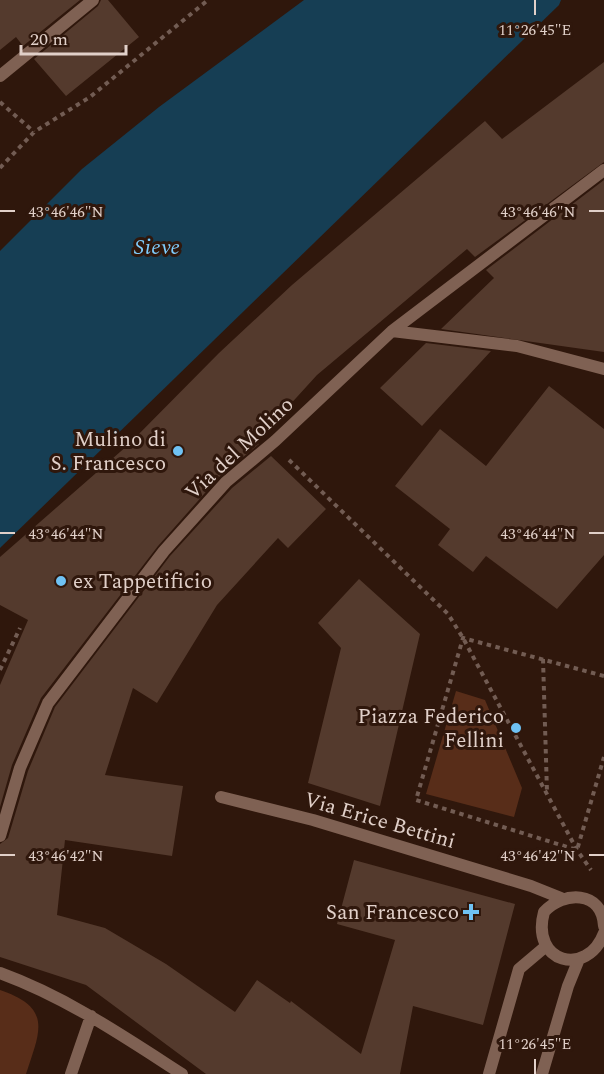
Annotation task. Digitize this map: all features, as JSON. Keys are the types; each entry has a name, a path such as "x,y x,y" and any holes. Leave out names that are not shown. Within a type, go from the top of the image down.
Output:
{"street":[{"path":"0,76 93,0"},
{"name":"Via del Molino","path":"0,836 20,768 48,703 164,551 226,482 275,441 392,331 604,170"},
{"path":"392,331 517,346 604,369"},
{"name":"Via Erice Bettini","path":"221,796 335,827 531,886 561,898 587,900 596,905 604,916 604,926"},
{"path":"561,898 544,912 540,936 545,947 554,955 579,959 591,955 599,945 604,933"},
{"path":"489,1074 519,969 545,947"},
{"path":"542,1074 568,986 579,959"},
{"path":"0,973 40,987 91,1016 182,1074"},
{"path":"70,1074 91,1016"}],"path":[{"path":"0,168 34,132 90,97 208,0"},
{"path":"0,102 34,132"},
{"path":"288,459 448,615 463,638 577,850 591,870"},
{"path":"0,670 20,628"},
{"path":"463,638 604,676"},
{"path":"463,638 416,800 577,850"},
{"path":"543,659 547,793"},
{"path":"577,850 604,757"}],"shaded area":[{"path":"456,691 485,700 522,788 514,817 426,794"},
{"path":"0,990 17,997 35,1013 38,1033 26,1074 0,1074"}],"water":[{"name":"Sieve","path":"304,0 561,0 559,5 0,548 0,251 82,169 159,107"}],"building":[{"path":"0,0 80,0 23,46 16,37 0,50"},
{"path":"101,0 108,0 139,37 66,96 34,59 98,6"},
{"path":"604,62 604,162 475,257 467,249 317,375 256,442 259,444 220,476 158,546 41,698 12,765 0,807 0,685 28,620 0,605 0,557 128,445 219,353 292,285 485,121 502,139"},
{"path":"604,180 604,352 441,329 494,278 486,270"},
{"path":"426,343 491,351 422,426 380,388"},
{"path":"549,386 604,429 604,555 557,609 486,556 473,572 438,545 450,529 395,486 440,429 486,466"},
{"path":"271,456 326,509 288,548 278,538 217,605 157,703 133,688 105,775 183,786 172,856 65,840 57,915 105,928 166,964 235,1012 257,980 290,1003 291,1001 361,1054 395,940 337,924 354,860 515,904 483,1025 413,1006 400,1074 206,1074 86,985 0,957 0,844 8,838 28,771 55,707 170,556 232,488"},
{"path":"359,579 420,634 380,806 308,783 341,648 318,623"}],"place":[{"name":"Mulino di S. Francesco","path":"178,451"},
{"name":"ex Tappetificio","path":"61,581"},
{"name":"Piazza Federico Fellini","path":"516,728"},
{"name":"San Francesco","path":"471,912"}]}
